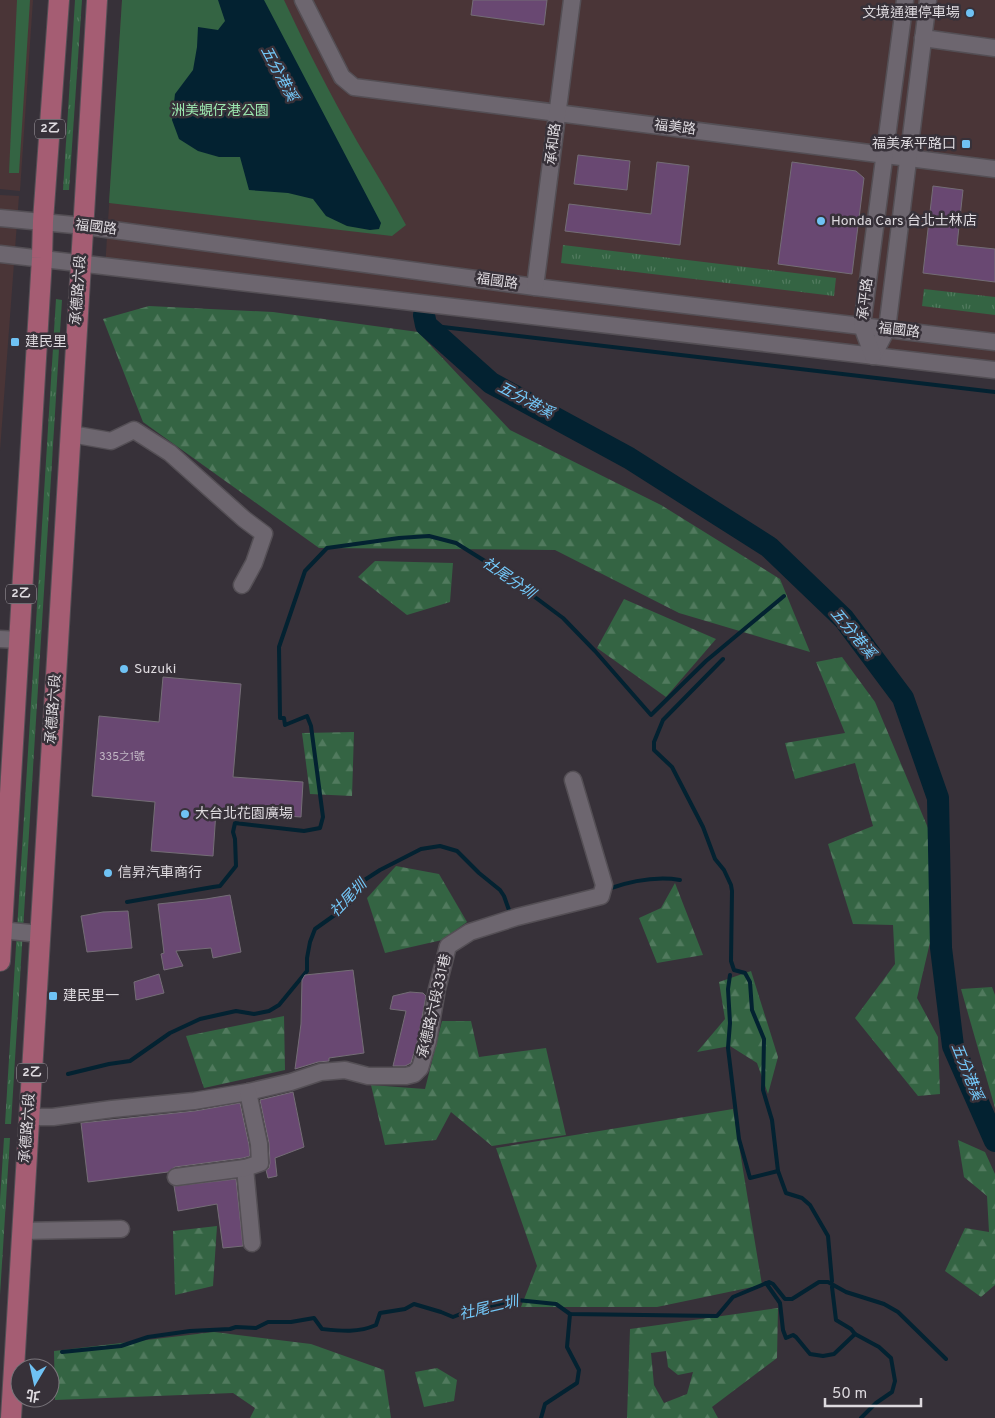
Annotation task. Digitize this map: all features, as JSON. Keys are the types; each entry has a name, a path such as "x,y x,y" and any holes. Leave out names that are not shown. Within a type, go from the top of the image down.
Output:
{"main road":[{"name":"2乙","path":"0,961 9,640 42,258 58,0"},
{"name":"承德路六段","path":"11,1418 98,0"}],"street":[{"name":"福美路","path":"303,0 342,77 354,87 995,169"},
{"name":"承和路","path":"535,287 572,0"},
{"name":"承平路","path":"873,356 862,326 905,0"},
{"name":"承平路","path":"873,356 887,329 928,0"},
{"path":"923,38 995,48"},
{"name":"福國路","path":"0,218 84,226 535,287 995,342"},
{"name":"福國路","path":"0,254 995,370"},
{"path":"71,434 111,441 134,430 170,453 244,519 264,534 254,563 242,585"},
{"name":"承德路六段331巷","path":"29,1118 194,1101 248,1092 291,1082 321,1072 345,1070 368,1076 406,1076 414,1074 420,1068 428,1040 437,989 448,946 470,932 479,929 517,917 600,896 604,884 573,780"},
{"path":"1,930 40,934"},
{"path":"176,1177 245,1168 260,1163 259,1144 248,1092"},
{"path":"245,1168 252,1243"},
{"path":"22,1231 121,1229"}],"shaded area":[{"path":"0,0 33,0 20,191 0,189"},
{"path":"122,0 995,0 995,372 105,269"},
{"path":"0,195 19,196 0,451"}],"green space":[{"path":"17,0 30,0 19,173 9,173"},
{"path":"75,0 82,0 69,190 63,190"},
{"name":"洲美蜆仔港公園","path":"122,0 284,0 338,108 406,225 392,236 109,203"},
{"path":"563,245 836,278 834,296 561,263"},
{"path":"924,289 995,297 995,315 922,306"},
{"path":"56,299 62,300 11,1124 5,1124"},
{"path":"149,306 273,312 418,332 510,430 661,505 780,579 810,652 679,613 555,550 319,548 143,422 103,319"},
{"path":"375,561 453,563 450,602 407,615 358,577"},
{"path":"624,599 716,639 666,697 597,648"},
{"path":"842,657 875,702 928,828 935,921 917,998 938,1037 940,1094 918,1096 855,1018 895,964 893,925 853,924 828,844 873,826 855,763 795,779 785,743 845,733 816,662"},
{"path":"354,732 352,796 310,794 302,733"},
{"path":"396,866 439,874 467,922 442,940 385,953 367,898"},
{"path":"675,883 703,955 657,963 639,918 661,908"},
{"path":"751,971 778,1057 768,1094 757,1063 730,1046 697,1052 725,1019 719,982"},
{"path":"992,987 995,995 995,1108 961,989"},
{"path":"284,1016 285,1070 204,1088 186,1036"},
{"path":"442,1021 471,1021 479,1057 546,1048 566,1135 492,1146 451,1112 436,1140 385,1145 371,1085 425,1089"},
{"path":"733,1109 762,1285 657,1307 521,1307 537,1266 496,1148"},
{"path":"4,1138 10,1138 0,1295 0,1200"},
{"path":"958,1140 985,1152 995,1174 995,1285 981,1297 945,1271 965,1228 989,1232 987,1196 964,1177"},
{"path":"217,1226 213,1286 175,1295 173,1231"},
{"path":"778,1308 777,1358 712,1407 718,1418 627,1418 630,1329","holes":["666,1351 668,1367 678,1375 693,1372 687,1394 664,1403 654,1385 651,1353"]},
{"path":"214,1332 311,1344 384,1370 391,1418 250,1418 255,1408 233,1393 60,1400 60,1358 54,1358 54,1351"},
{"path":"437,1368 457,1380 454,1401 424,1407 415,1372"}],"water":[{"path":"218,0 264,0 381,223 379,229 370,230 347,226 326,216 313,199 288,193 249,190 240,157 219,157 198,151 179,139 172,120 175,94 193,70 198,27 218,30 225,21"}],"building":[{"path":"473,0 547,0 544,25 471,15"},
{"path":"578,155 630,161 627,190 574,184"},
{"path":"657,162 689,166 680,245 565,231 569,204 651,214"},
{"name":"Honda Cars 台北士林店","path":"792,162 856,171 864,178 852,274 778,264"},
{"path":"933,186 963,190 957,245 995,249 995,282 923,273"},
{"path":"163,677 241,684 233,777 303,782 301,817 216,811 213,856 151,851 155,802 92,796 99,716 159,722"},
{"path":"230,895 241,952 213,958 211,948 176,951 183,966 164,970 161,954 164,953 158,904"},
{"path":"128,911 132,948 87,952 81,916 103,912"},
{"path":"353,970 364,1053 329,1058 329,1061 318,1062 295,1069 301,1024 302,980 305,975"},
{"path":"159,974 164,993 136,1000 134,982"},
{"path":"410,992 423,993 426,996 418,1039 411,1063 405,1066 393,1066 406,1011 390,1009 393,996"},
{"path":"293,1092 304,1147 275,1158 277,1176 268,1178 266,1170 269,1168 270,1163 269,1143 260,1100"},
{"path":"240,1103 250,1156 175,1167 168,1172 88,1182 81,1123 195,1111"},
{"path":"236,1179 243,1246 223,1248 217,1204 178,1211 174,1186"}],"waterway":[{"name":"五分港溪","path":"424,315 426,325 491,383 629,458 769,547 844,619 903,698 938,798 941,948 953,1046 995,1141"},
{"path":"426,325 995,392"},
{"name":"社尾分圳","path":"127,902 220,886 236,866 233,832 235,823 304,831 320,828 323,817 311,726 307,716 285,725 284,718 280,718 279,647 305,571 327,548 399,538 429,536 456,543 496,568 563,618 595,651 651,715 706,661 784,596"},
{"path":"723,659 663,720 654,742 654,750 672,767 703,827 715,859 724,870 731,885 731,961 734,970 745,973 750,982 752,1010 764,1039 763,1090 772,1120 778,1171 786,1193 802,1198 810,1205 828,1236 832,1281"},
{"name":"社尾圳","path":"68,1074 130,1061 170,1033 200,1019 236,1011 254,1014 269,1011 279,1005 307,971 310,942 315,929 346,907 355,896 363,881 421,849 440,846 457,851 479,873 500,890 511,913"},
{"name":"社尾圳","path":"608,889 644,880 680,880"},
{"path":"730,975 728,989 730,1023 728,1048 739,1139 750,1178 778,1171"},
{"name":"社尾二圳","path":"62,1352 121,1346 148,1337 190,1331 236,1327 256,1328 268,1322 291,1322 314,1318 322,1329 356,1330 376,1325 380,1313 405,1309 414,1304 453,1317 468,1311 517,1300 556,1304 570,1314 717,1316 733,1297 769,1282 773,1284 785,1299 792,1299 819,1282 828,1282 846,1292 884,1304 898,1312 946,1359"},
{"path":"766,1283 780,1303 783,1330 786,1338 793,1335 810,1354 823,1356 834,1354 855,1334"},
{"path":"832,1287 836,1320 851,1329 855,1334 879,1347 891,1358 895,1381 892,1392 876,1403 861,1418"},
{"path":"541,1418 545,1404 577,1383 579,1370 567,1347 570,1314"}],"place":[{"name":"文境通運停車場","path":"970,13"},
{"name":"福美承平路口","path":"966,144"},
{"name":"Honda Cars 台北士林店","path":"821,221"},
{"name":"建民里","path":"15,342"},
{"name":"Suzuki","path":"124,669"},
{"name":"大台北花園廣場","path":"185,814"},
{"name":"信昇汽車商行","path":"108,873"},
{"name":"建民里一","path":"53,996"}]}
